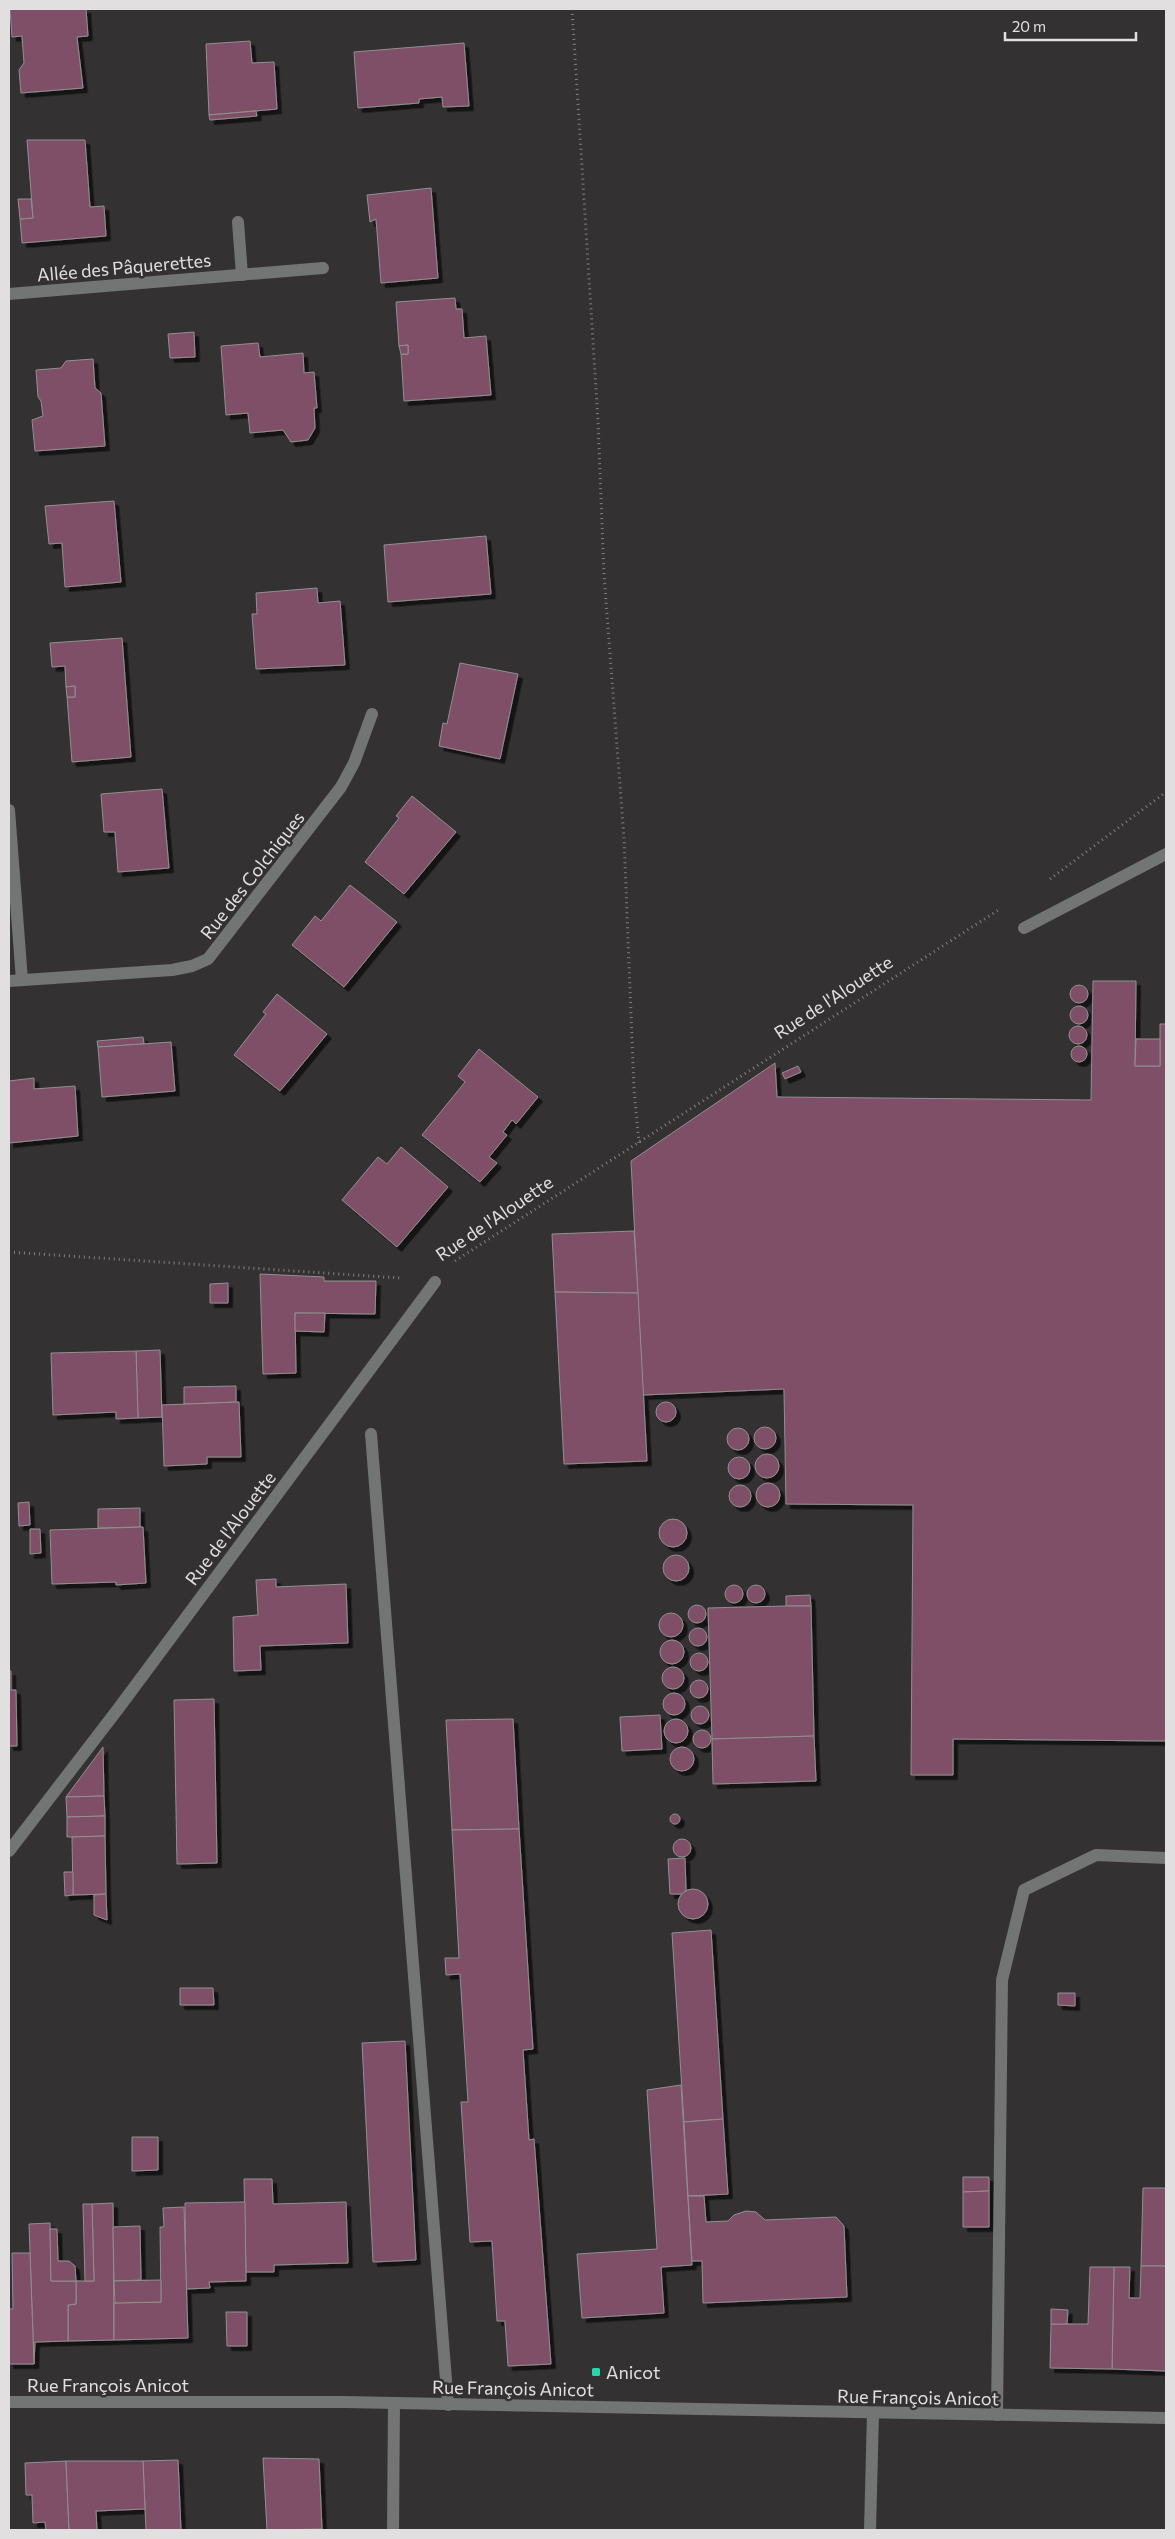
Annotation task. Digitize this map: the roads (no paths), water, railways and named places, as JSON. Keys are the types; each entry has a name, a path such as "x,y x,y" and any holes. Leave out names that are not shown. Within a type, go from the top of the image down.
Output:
{"street":[{"path":"238,222 242,275"},
{"name":"Allée des Pâquerettes","path":"9,294 323,268"},
{"name":"Rue des Colchiques","path":"15,980 172,970 192,966 208,959 342,787 354,762 372,714"},
{"path":"9,810 15,980"},
{"path":"1024,928 1166,854"},
{"name":"Rue de l'Alouette","path":"9,1851 118,1709 435,1282"},
{"path":"372,1434 448,2405"},
{"path":"997,2415 1002,1980 1024,1890 1096,1855 1166,1858"},
{"name":"Rue François Anicot","path":"9,2402 394,2403 1166,2418"},
{"path":"393,2530 394,2403"},
{"path":"870,2530 873,2413"}],"place":[{"name":"Anicot","path":"596,2372"}]}
